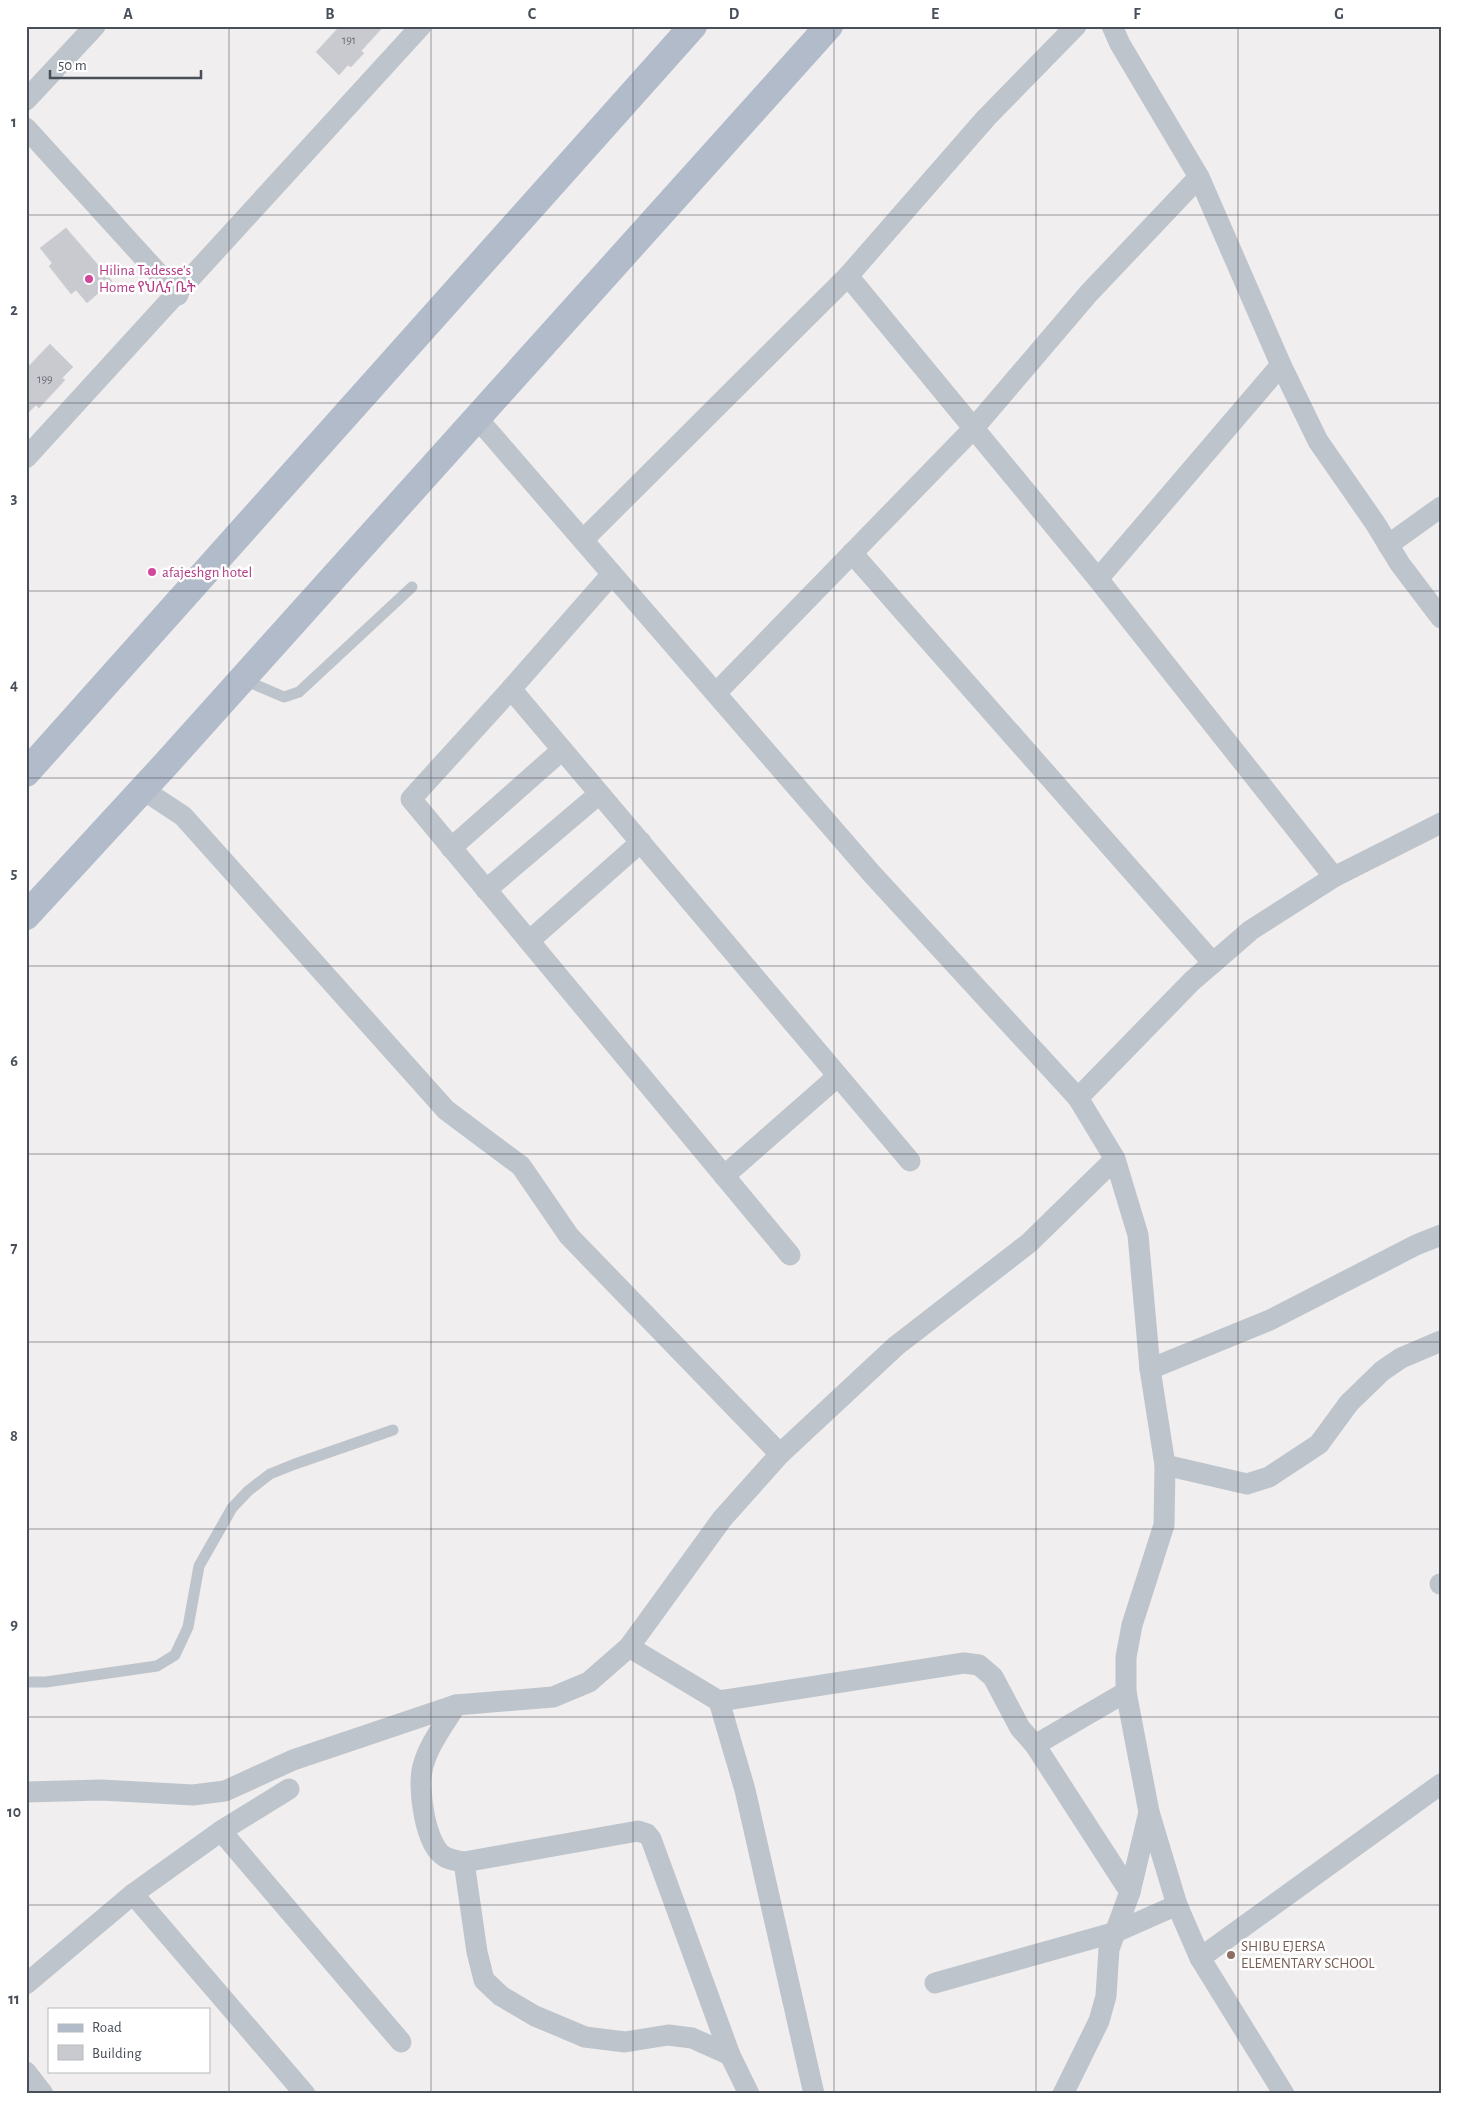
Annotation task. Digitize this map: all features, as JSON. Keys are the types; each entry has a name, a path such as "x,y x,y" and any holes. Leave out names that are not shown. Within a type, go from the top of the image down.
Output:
{"main road":[{"path":"26,773 693,26"},
{"path":"26,916 242,679 829,26"}],"street":[{"path":"26,100 95,26"},
{"path":"26,458 178,295 421,26"},
{"path":"584,540 848,276 986,118 1076,26"},
{"path":"1112,26 1124,52 1199,177 1281,365 1318,441 1400,564 1441,618"},
{"path":"26,128 178,295"},
{"path":"716,693 973,429 1089,293 1199,177"},
{"path":"848,276 1098,579 1334,877"},
{"path":"1098,579 1281,365"},
{"path":"476,418 584,540 872,874 1078,1098 1114,1159 1138,1235 1150,1370 1165,1464 1164,1525 1132,1625 1126,1657 1126,1692 1149,1812 1177,1905 1200,1958 1284,2094"},
{"path":"1388,545 1441,507"},
{"path":"852,553 1213,963"},
{"path":"612,574 511,690 411,799 790,1256"},
{"path":"511,690 910,1161"},
{"path":"451,848 562,750"},
{"path":"142,789 183,816 446,1110 521,1166 569,1236 780,1454"},
{"path":"486,890 599,794"},
{"path":"1078,1098 1213,963 1251,930 1334,877 1441,823"},
{"path":"529,941 641,842"},
{"path":"724,1176 838,1076"},
{"path":"26,1792 101,1790 194,1795 225,1791 293,1760 456,1705 553,1697 589,1682 629,1647 722,1519 780,1454 896,1346 1028,1242 1114,1159"},
{"path":"1150,1370 1270,1320 1441,1235"},
{"path":"1165,1464 1247,1484 1269,1477 1319,1444 1349,1403 1382,1371 1401,1358 1441,1341"},
{"path":"629,1647 719,1701 964,1663 979,1665 992,1678 1020,1728 1035,1745 1130,1892"},
{"path":"1035,1745 1126,1692"},
{"path":"719,1701 745,1790 814,2094"},
{"path":"456,1705 432,1744 422,1767 421,1786 424,1815 434,1844 444,1857 464,1862 638,1831 647,1834 654,1848 730,2055 749,2094"},
{"path":"1200,1958 1441,1784"},
{"path":"26,1984 133,1894 221,1831 289,1789"},
{"path":"1063,2094 1099,2021 1106,1996 1109,1949 1130,1892 1149,1812"},
{"path":"221,1831 401,2042"},
{"path":"464,1862 477,1952 484,1980 500,1996 535,2016 586,2037 625,2042 668,2036 692,2038 730,2055"},
{"path":"133,1894 305,2094"},
{"path":"935,1982 1116,1932 1177,1905"},
{"path":"26,2072 43,2094"}],"lane":[{"path":"242,679 284,697 299,692 412,587"},
{"path":"26,1682 46,1682 157,1666 175,1655 188,1627 198,1566 232,1508 248,1491 270,1474 393,1430"}],"building":[{"path":"340,26 384,26 361,51 364,53 351,67 348,65 339,75 316,52"},
{"path":"66,228 112,281 87,303 76,290 71,294 49,266 52,263 40,248"},
{"path":"50,344 73,367 62,378 65,380 39,408 36,405 26,415 26,369"}],"place":[{"name":"Hilina Tadesse's Home የህሊና ቤት","path":"89,279"},
{"name":"afajeshgn hotel","path":"152,572"},
{"name":"SHIBU EJERSA ELEMENTARY SCHOOL","path":"1231,1955"}]}
